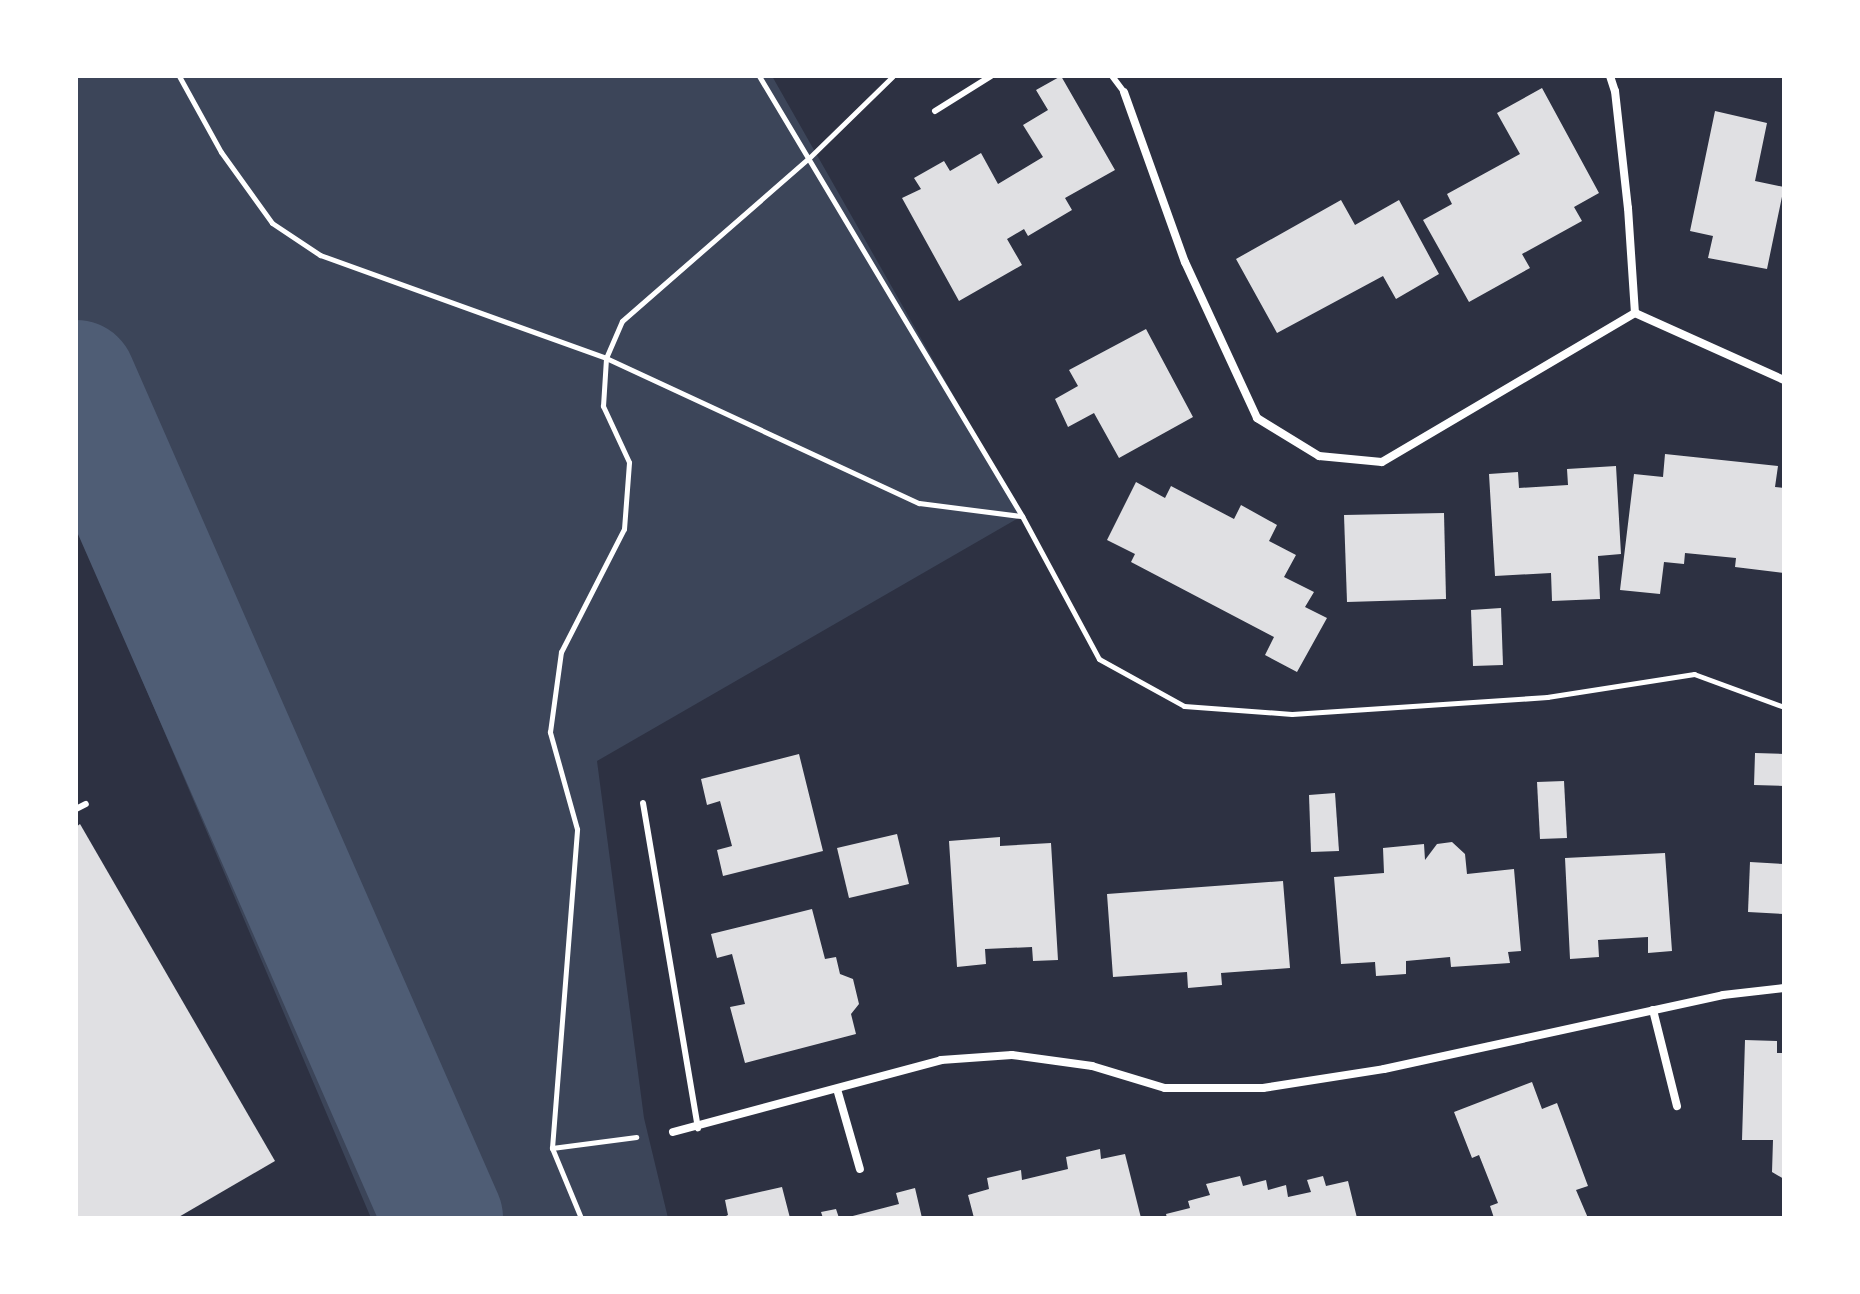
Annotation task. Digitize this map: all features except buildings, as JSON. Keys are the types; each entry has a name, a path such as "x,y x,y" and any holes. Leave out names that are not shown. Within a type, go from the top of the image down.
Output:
{"street":[{"path":"1610,76 1615,91 1628,208 1635,313"},
{"path":"1124,92 1185,262 1257,418 1319,456 1382,462 1635,313"},
{"path":"1635,313 1784,380"},
{"path":"673,1132 698,1128 941,1060 1012,1055 1092,1066 1165,1088 1263,1088 1384,1069 1723,995 1784,988"},
{"path":"1653,1010 1677,1106"},
{"path":"837,1089 860,1169"}],"lane":[{"path":"935,111 991,76"},
{"path":"1112,76 1124,92"},
{"path":"643,803 698,1128"},
{"path":"76,809 86,804"}],"path":[{"path":"179,76 221,152 272,223 320,255 606,358 919,503 1022,516"},
{"path":"759,76 1022,516 1099,659 1184,706 1308,713 1547,697 1694,674 1784,707"},
{"path":"581,1218 552,1148 577,829 550,732 561,652 624,529 629,462 603,406 606,358 622,321 809,158 893,76"},
{"path":"552,1148 673,1132"}],"shaded area":[{"path":"76,76 772,76 1022,516 597,761 644,1118 668,1218 371,1218 76,524"}],"waterway":[{"path":"76,380 443,1218"}]}
